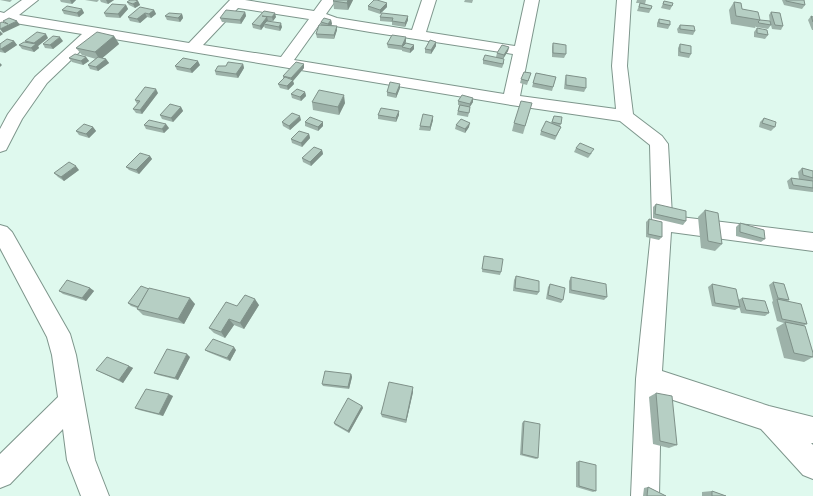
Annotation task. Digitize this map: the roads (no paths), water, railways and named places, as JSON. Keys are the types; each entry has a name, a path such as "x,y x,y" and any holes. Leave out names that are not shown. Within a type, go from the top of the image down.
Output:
{"street":[{"path":"2,18 31,0"},
{"path":"285,62 329,0"},
{"path":"418,35 429,0"},
{"path":"511,100 532,0"},
{"path":"624,0 624,22 620,49 619,78 625,116"},
{"path":"192,48 236,2 317,16 335,22 522,51"},
{"path":"2,18 93,31 511,100 625,116 659,144 662,223 649,379 645,496"},
{"path":"0,146 14,118 41,80 93,31"},
{"path":"662,223 813,242"},
{"path":"0,233 5,238 58,334 64,355 82,460 95,496"},
{"path":"649,379 769,419 813,430"},
{"path":"0,474 72,401"},
{"path":"769,419 813,465"}]}
